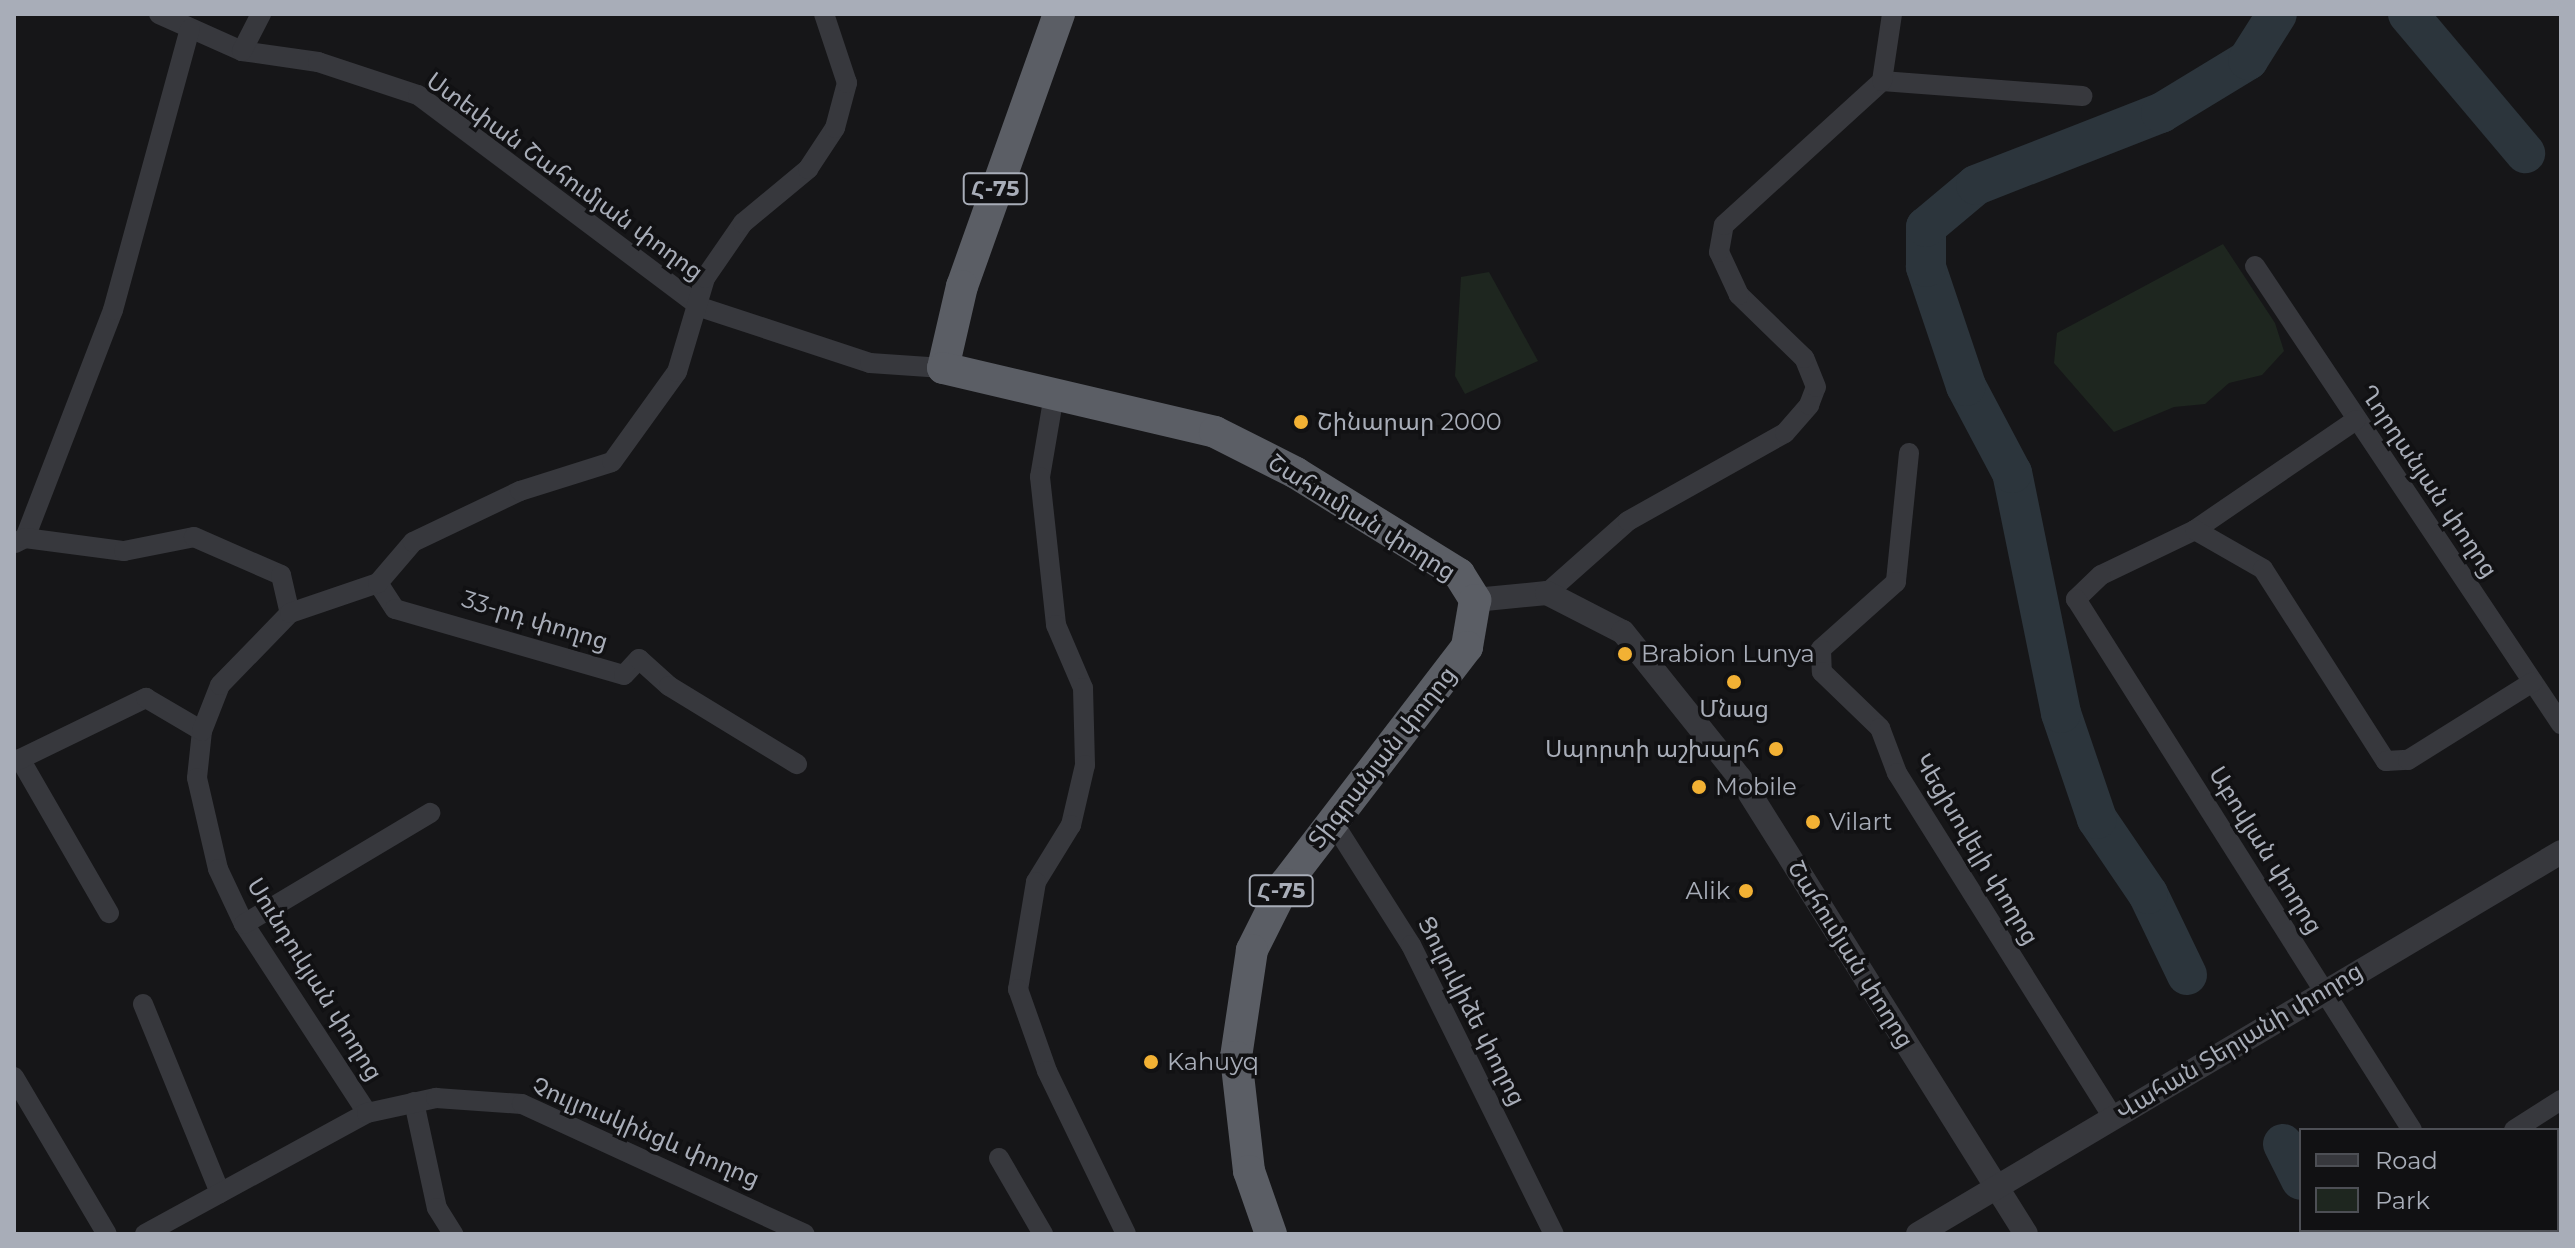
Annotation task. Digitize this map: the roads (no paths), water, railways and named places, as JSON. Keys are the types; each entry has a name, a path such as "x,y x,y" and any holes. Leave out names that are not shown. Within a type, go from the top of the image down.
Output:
{"highway":[{"name":"Հ-75","path":"943,368 962,286 1059,14"},
{"name":"Շահումյան փողոց","path":"943,368 1228,439 1459,574 1475,600"},
{"name":"Տիգրանյան փողոց","path":"1271,1234 1249,1171 1236,1057 1252,950 1285,884 1331,819 1467,647 1475,600"}],"street":[{"name":"Ստեփան Շահումյան փողոց","path":"159,14 242,51 318,62 418,95 700,307 870,363 943,368"},
{"path":"242,51 261,14"},
{"path":"190,29 113,310 20,540 124,551 194,537 281,575 290,613 378,583 413,542 520,491 612,462 677,372 700,307 705,278 743,223 808,169 835,128 847,83 824,14"},
{"path":"1547,593 1628,521 1785,433 1809,405 1816,387 1804,358 1739,295 1719,252 1724,225 1882,81 1892,14"},
{"path":"1882,81 2082,96"},
{"name":"Ղորղանյան փողոց","path":"2255,266 2561,724"},
{"path":"1054,395 1040,477 1056,625 1083,688 1085,765 1071,825 1036,882 1018,989 1047,1071 1126,1234"},
{"path":"2356,420 2195,530 2263,569 2386,761 2408,760 2533,682"},
{"name":"Կեցխովելի փողոց","path":"1909,453 1896,582 1821,649 1822,672 1880,728 1897,773 2113,1117"},
{"name":"Աբովյան փողոց","path":"2195,530 2101,575 2076,599 2411,1128"},
{"name":"33-րդ փողոց","path":"378,583 395,609 624,675 639,659 669,686 797,764"},
{"name":"Շահումյան փողոց","path":"1475,600 1547,593 1623,632 1740,778 2026,1234"},
{"name":"Սունդուկյան փողոց","path":"290,613 220,685 202,731 197,778 218,869 244,924 367,1113"},
{"path":"109,913 17,760 146,698 202,731"},
{"path":"244,924 430,813"},
{"name":"Ցուլուկիձե փողոց","path":"1331,819 1411,945 1554,1234"},
{"name":"Վահան Տերյանի փողոց","path":"1918,1234 2323,990 2561,852"},
{"path":"143,1004 220,1193"},
{"path":"14,1077 107,1234"},
{"path":"2517,1128 2561,1100"},
{"path":"414,1102 437,1208 453,1234"},
{"name":"Չուլյուսկինցև փողոց","path":"145,1234 367,1113 414,1102 522,1104 805,1234"},
{"path":"999,1158 1043,1234"}],"waterway":[{"path":"2187,975 2148,894 2097,819 2061,713 2012,473 1966,386 1926,267 1926,227 1976,185 2161,113 2248,60 2277,14"},
{"path":"2408,14 2525,153"},
{"path":"2283,1144 2299,1176"}],"place":[{"name":"Շինարար 2000","path":"1301,422"},
{"name":"Brabion Lunya","path":"1625,654"},
{"name":"Մնաց","path":"1734,682"},
{"name":"Սպորտի աշխարհ","path":"1776,749"},
{"name":"Mobile","path":"1699,787"},
{"name":"Vilart","path":"1813,822"},
{"name":"Alik","path":"1746,891"},
{"name":"Kahuyq","path":"1151,1062"}]}
